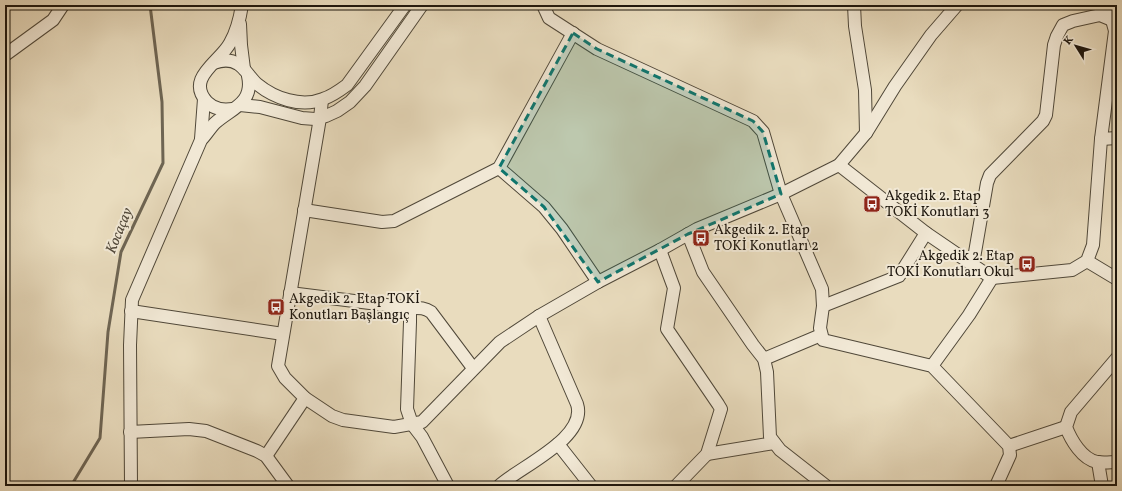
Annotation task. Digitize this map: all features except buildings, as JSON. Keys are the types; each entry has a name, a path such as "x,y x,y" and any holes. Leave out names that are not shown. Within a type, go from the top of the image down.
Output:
{"street":[{"path":"5,55 53,20 63,5"},
{"path":"214,62 230,60 238,64 269,93 288,100 300,102 322,100 347,85 405,5"},
{"path":"241,11 230,45 224,53 205,71 200,83 204,99 217,109 225,110 237,107 260,108 302,118 315,119 337,111 350,102 365,86 422,5"},
{"path":"543,5 549,18 597,49 753,121 763,132 781,194 822,289 823,306 820,328 823,340 932,366 1009,446 1010,455 996,486"},
{"path":"854,5 855,26 864,90 866,133"},
{"path":"322,100 278,366 285,378 305,398 332,416 343,420 394,427 422,422 500,342 540,316 598,282 688,234 781,194 839,165 866,133 895,86 931,35 956,5"},
{"path":"839,165 926,233 992,278 1072,270 1087,261 1093,245 1101,139 1115,31 1114,18 1104,5"},
{"path":"131,486 130,432 132,300 201,140 214,124 246,99 249,92 250,84 241,45 241,11"},
{"path":"973,264 987,183 990,175 1043,121 1046,115 1054,45 1063,25 1073,20 1100,15 1114,18"},
{"path":"304,210 382,222 394,220 499,168 573,34"},
{"path":"201,140 204,99"},
{"path":"1101,139 1117,138"},
{"path":"499,168 544,207 562,229 598,282"},
{"path":"823,306 899,276 926,233"},
{"path":"688,234 703,272 753,346 764,359 767,372 770,437 774,443 826,486"},
{"path":"660,250 674,288 667,329 721,409 707,454 676,486"},
{"path":"1087,261 1117,279"},
{"path":"932,366 969,315 992,278"},
{"path":"290,293 410,308 422,307 431,312 473,368"},
{"path":"410,308 407,409 412,424 422,437 448,486"},
{"path":"131,311 283,334"},
{"path":"500,486 558,444 571,431 579,409 540,316"},
{"path":"764,359 821,335"},
{"path":"1117,358 1071,412 1066,427 1069,436 1077,447 1090,459 1098,462 1117,462"},
{"path":"266,456 305,398"},
{"path":"1009,446 1066,427"},
{"path":"130,432 199,429 256,450 266,456 288,486"},
{"path":"707,454 774,443"},
{"path":"558,444 591,486"},
{"path":"1098,462 1102,486"}],"highlighted area":[{"path":"573,33 597,49 753,121 763,132 781,194 688,234 598,282 544,207 499,168"}],"waterway":[{"name":"Kocaçay","path":"71,486 100,438 108,332 121,252 163,163 162,102 150,5"}],"place":[{"name":"Akgedik 2. Etap TOKİ Konutları 3","path":"872,204"},
{"name":"Akgedik 2. Etap TOKİ Konutları 2","path":"701,238"},
{"name":"Akgedik 2. Etap TOKİ Konutları Okul","path":"1027,264"},
{"name":"Akgedik 2. Etap TOKİ Konutları Başlangıç","path":"276,307"}]}
